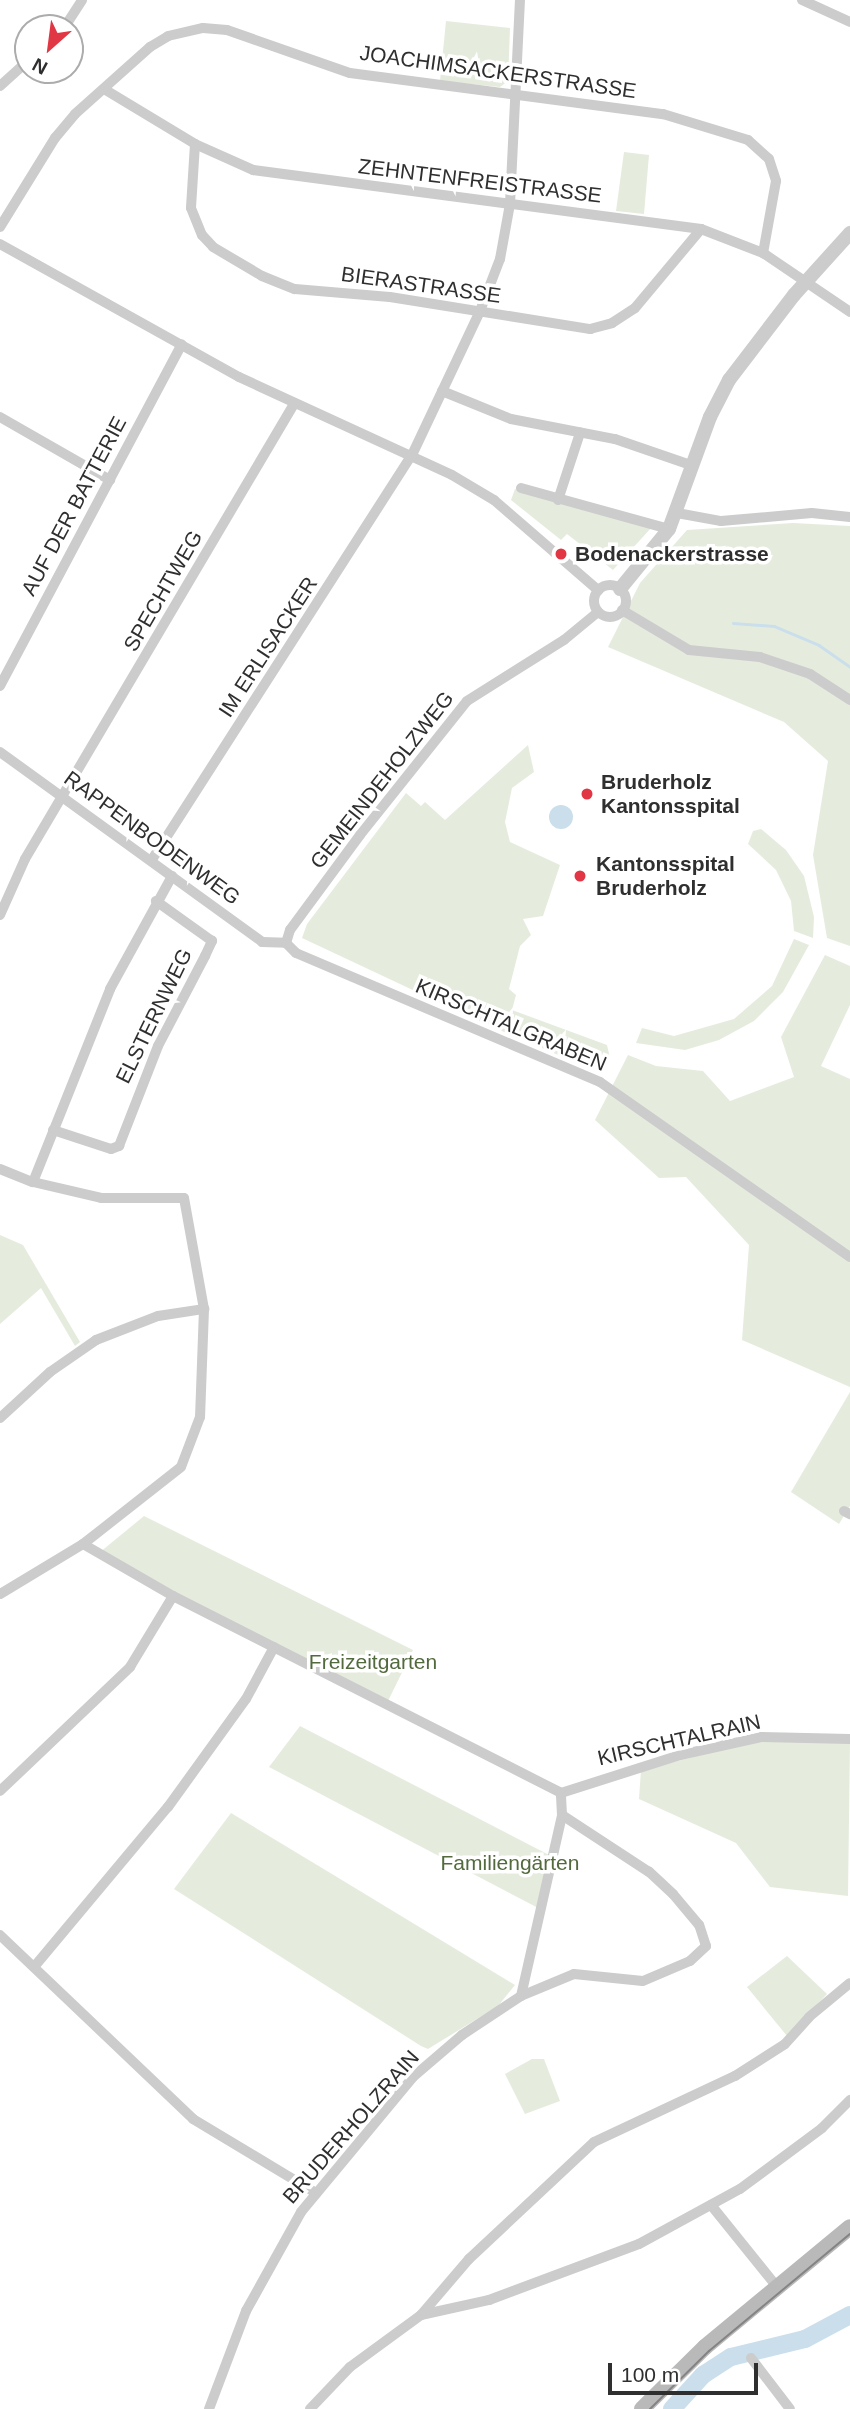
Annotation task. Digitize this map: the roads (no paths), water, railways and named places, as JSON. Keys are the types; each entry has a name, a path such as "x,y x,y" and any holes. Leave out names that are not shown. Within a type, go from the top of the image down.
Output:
{"main road":[{"path":"642,2409 705,2347 850,2227"}],"street":[{"name":"IM ERLISACKER","path":"153,858 412,456 480,311 500,259 510,204 520,0"},
{"path":"802,0 850,22"},
{"name":"JOACHIMSACKERSTRASSE","path":"0,227 55,138 104,89 168,36 203,28 227,30 350,73 680,117 760,147 769,159 776,181 763,253"},
{"name":"ZEHNTENFREISTRASSE","path":"104,89 195,144 253,170 701,229 763,253 807,280 850,312"},
{"name":"BIERASTRASSE","path":"195,144 194,221 213,247 262,276 295,289 480,311 570,328 611,324 635,309 701,229"},
{"path":"620,589 669,529 677,513 691,465 729,380 807,280 850,233"},
{"path":"0,244 294,404 412,456 494,500 597,590"},
{"name":"AUF DER BATTERIE","path":"0,686 182,344"},
{"path":"442,391 511,419 615,439 691,465"},
{"name":"SPECHTWEG","path":"0,915 25,859 65,798 294,404"},
{"path":"0,417 110,480"},
{"path":"558,500 580,433"},
{"path":"521,488 669,529"},
{"path":"677,513 721,521 812,513 850,517"},
{"path":"611,585 620,589 625,597 622,610 613,617 598,612 594,598 597,590 611,585"},
{"path":"622,610 689,650 760,657 810,674 850,700"},
{"name":"GEMEINDEHOLZWEG","path":"286,943 290,930 360,835 467,701 564,640 598,612"},
{"name":"RAPPENBODENWEG","path":"0,752 153,858 172,876 262,942 286,943"},
{"path":"33,1182 110,989 172,876"},
{"name":"ELSTERNWEG","path":"53,1130 111,1149 119,1146 158,1045 212,941 156,901"},
{"name":"KIRSCHTALGRABEN","path":"286,943 296,953 600,1082 850,1256"},
{"path":"0,1169 33,1182 101,1198 184,1198 204,1309 200,1418 191,1450 181,1467 83,1544 0,1594"},
{"path":"0,1418 50,1372 96,1340 147,1319 204,1309"},
{"path":"83,1544 173,1596 561,1793 562,1815 521,1996"},
{"path":"0,1791 130,1667 173,1596"},
{"path":"34,1967 168,1807 246,1699 274,1647"},
{"name":"KIRSCHTALRAIN","path":"561,1793 643,1766 761,1737 850,1739"},
{"name":"BRUDERHOLZRAIN","path":"209,2409 246,2311 316,2193 413,2077 462,2035 521,1996 574,1973 643,1981 690,1961 706,1946 699,1925 665,1886 562,1815"},
{"path":"0,1935 193,2119 316,2193"},
{"path":"421,2315 428,2302 499,2230 594,2142 745,2069 785,2044 817,2009 850,1983"},
{"path":"310,2409 350,2367 421,2315 489,2300 637,2245 740,2189 822,2128 850,2101"},
{"path":"711,2205 778,2288"},
{"path":"751,2358 790,2409"}],"water":[{"path":"561,805 569,809 573,817 569,825 561,829 553,825 549,817 553,809"}],"waterway":[{"path":"733,623 774,626 819,645 850,667"},
{"path":"672,2409 703,2375 731,2357 805,2339 850,2315"}],"tram line":[{"path":"650,2409 709,2351 850,2234"}],"place":[{"name":"Bodenackerstrasse","path":"561,554"},
{"name":"Bruderholz Kantonsspital","path":"587,794"},
{"name":"Kantonsspital Bruderholz","path":"580,876"}],"park label":[{"name":"Freizeitgarten","path":"373,1662"},
{"name":"Familiengärten","path":"510,1863"}]}
